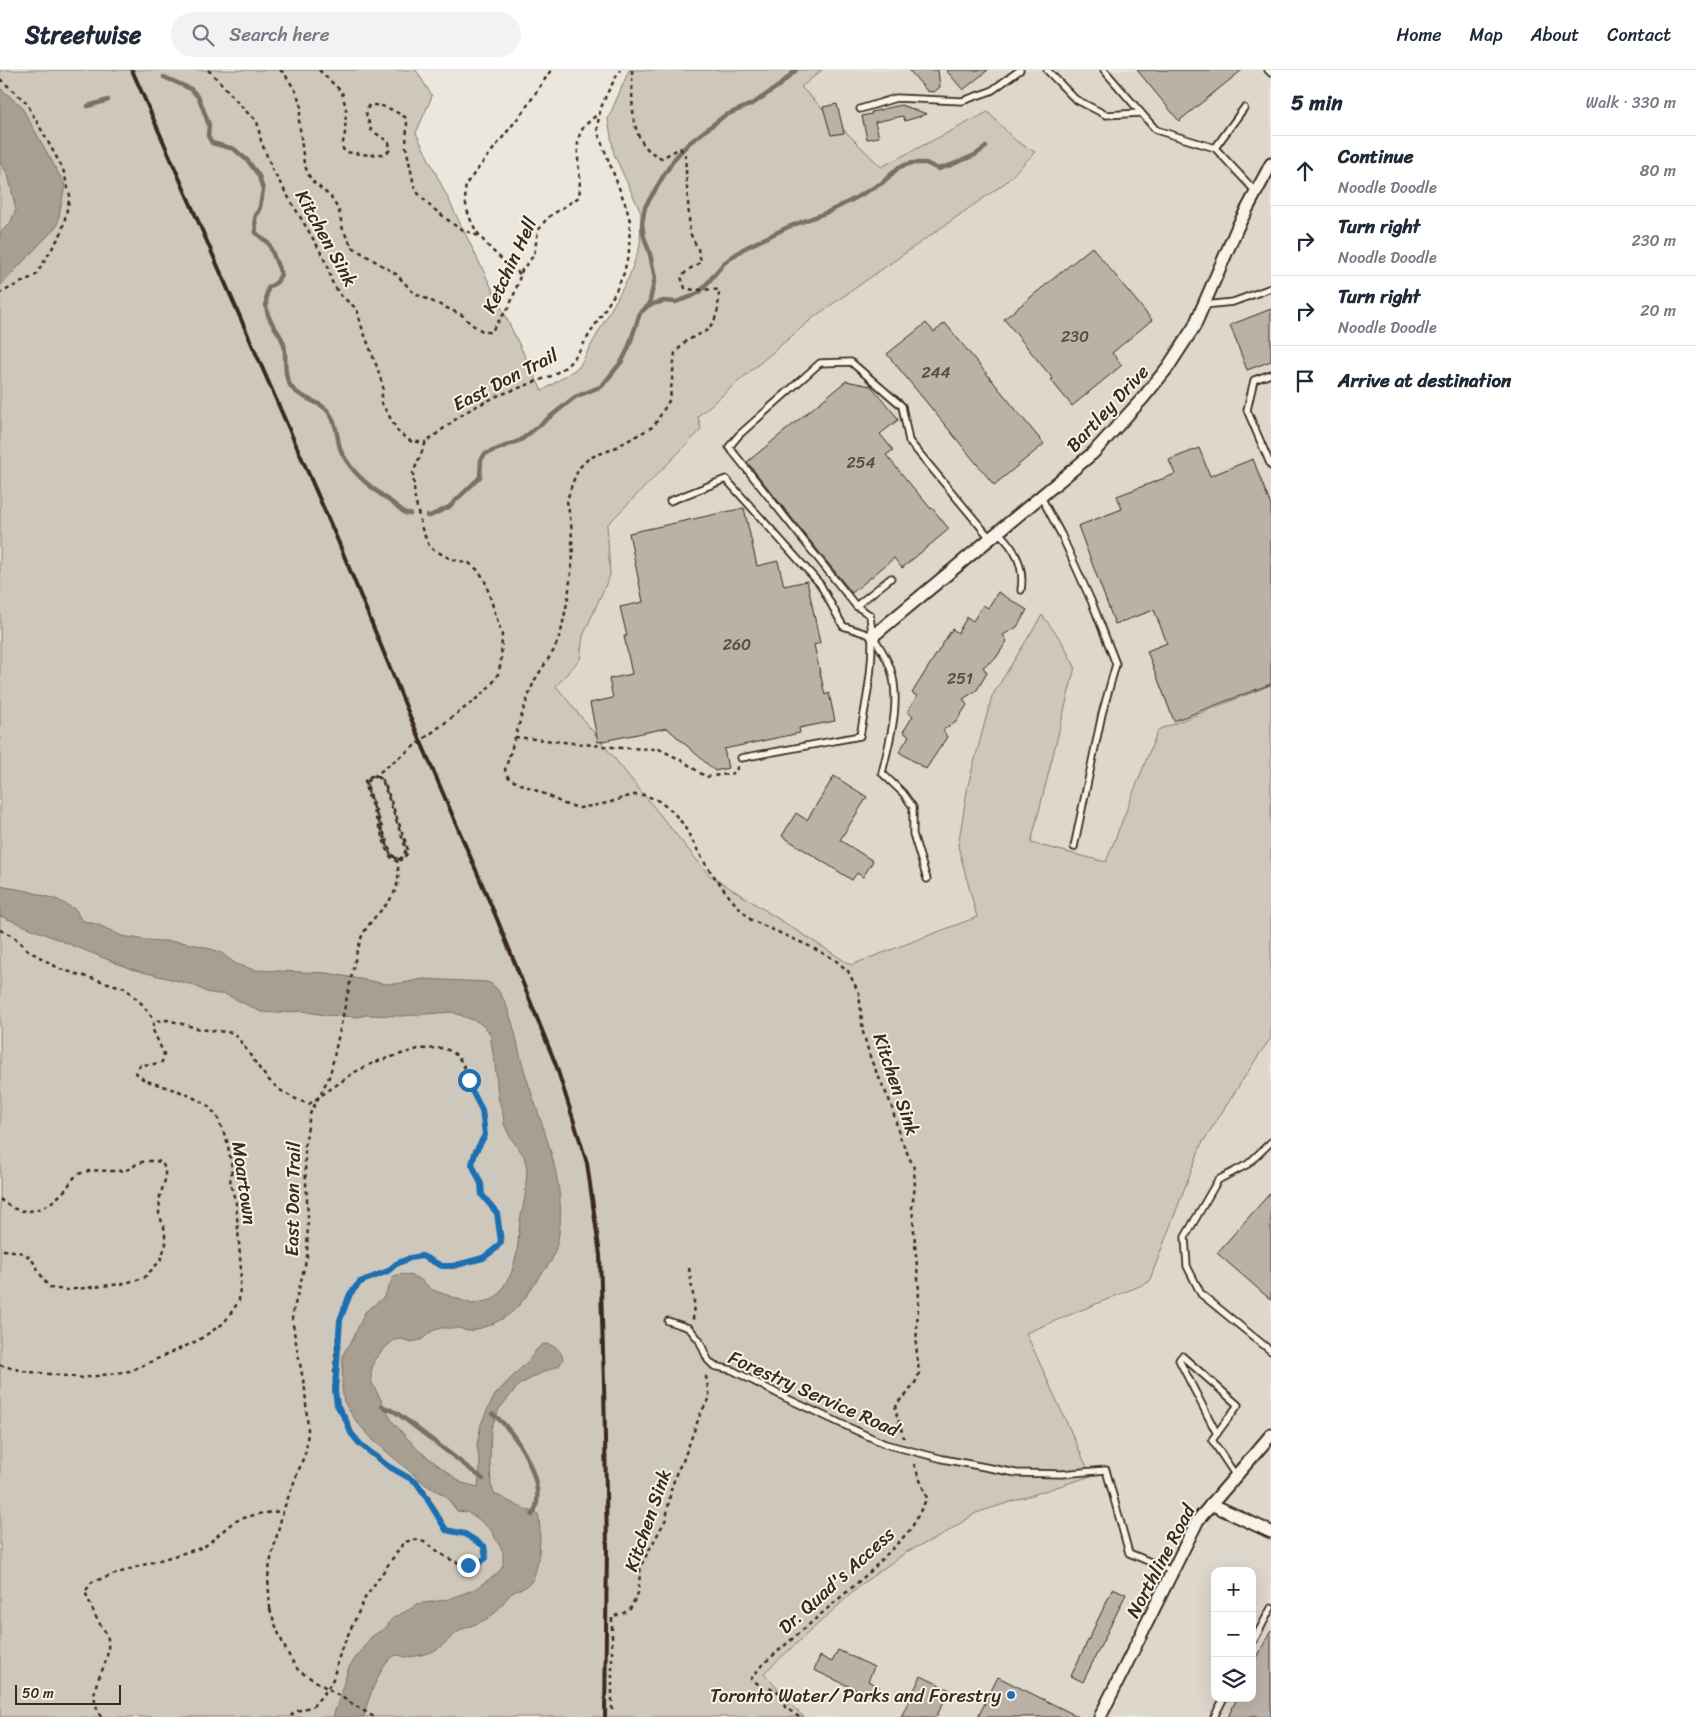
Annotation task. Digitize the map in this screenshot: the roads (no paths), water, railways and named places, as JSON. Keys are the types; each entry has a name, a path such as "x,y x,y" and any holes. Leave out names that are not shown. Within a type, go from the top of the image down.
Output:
{"street":[{"name":"Bartley Drive","path":"873,636 1094,453 1143,398 1168,367 1194,327 1238,226 1271,164"},
{"name":"Northline Road","path":"1100,1717 1198,1520 1271,1435"},
{"path":"1211,1504 1271,1532"}],"lane":[{"path":"860,109 896,98 962,101 991,91 1020,70"},
{"path":"1047,70 1075,99 1106,114 1141,113"},
{"path":"1104,70 1156,130 1215,148 1255,191"},
{"path":"1268,70 1271,73"},
{"path":"1215,148 1244,108"},
{"path":"1204,305 1233,302 1271,288"},
{"path":"742,758 860,736 868,688 873,636 870,616 856,606 729,446 820,363 851,362 902,406 909,441 994,535 1007,540 1017,556 1022,576 1021,590"},
{"path":"1271,374 1254,380 1247,410 1271,466"},
{"path":"670,501 726,479 820,584 843,626 873,636 890,665 896,692 892,724 882,773 903,793 913,807 913,834 926,879"},
{"path":"1041,497 1061,534 1116,664 1102,714 1074,847"},
{"path":"856,606 891,578"},
{"path":"1271,1142 1248,1164 1218,1180 1185,1238 1186,1266 1201,1294 1271,1351"},
{"name":"Forestry Service Road","path":"668,1321 685,1326 692,1331 712,1365 732,1370 786,1398 885,1444 950,1460 1016,1472 1062,1474 1106,1470 1129,1553 1172,1571"},
{"path":"1217,1434 1179,1360 1182,1356 1238,1405 1217,1434 1212,1440 1236,1476"},
{"path":"1256,1636 1271,1608"},
{"path":"1214,1717 1222,1702"}],"waterway":[{"path":"649,305 655,278 642,223 645,207 664,175 675,158 688,144 724,116 754,103 780,85 796,70"},
{"path":"164,77 191,89 199,98 209,125 208,136 212,143 234,149 248,161 259,176 263,190 260,207 255,218 256,233 269,244 281,274 277,282 268,288 266,308 268,316 284,345 287,379 297,393 322,406 330,414 335,424 340,449 355,472 405,513 410,514"},
{"path":"88,106 108,100"},
{"path":"427,516 449,507 480,477 481,460 485,454 521,440 575,397 602,386 622,361 640,313 649,305 664,301 676,302 700,292 724,263 743,249 788,227 828,212 850,201 882,183 899,167 912,163 926,163 938,169 975,155 986,147"},
{"path":"382,1406 397,1413 483,1479"},
{"path":"492,1414 511,1432 520,1445 534,1475 537,1504 532,1515"}],"railway":[{"path":"132,70 338,541 409,714 497,919 556,1065 587,1163 600,1255 607,1547 605,1717"}],"place":[{"name":"Toronto Water/ Parks and Forestry","path":"1011,1695"}]}
